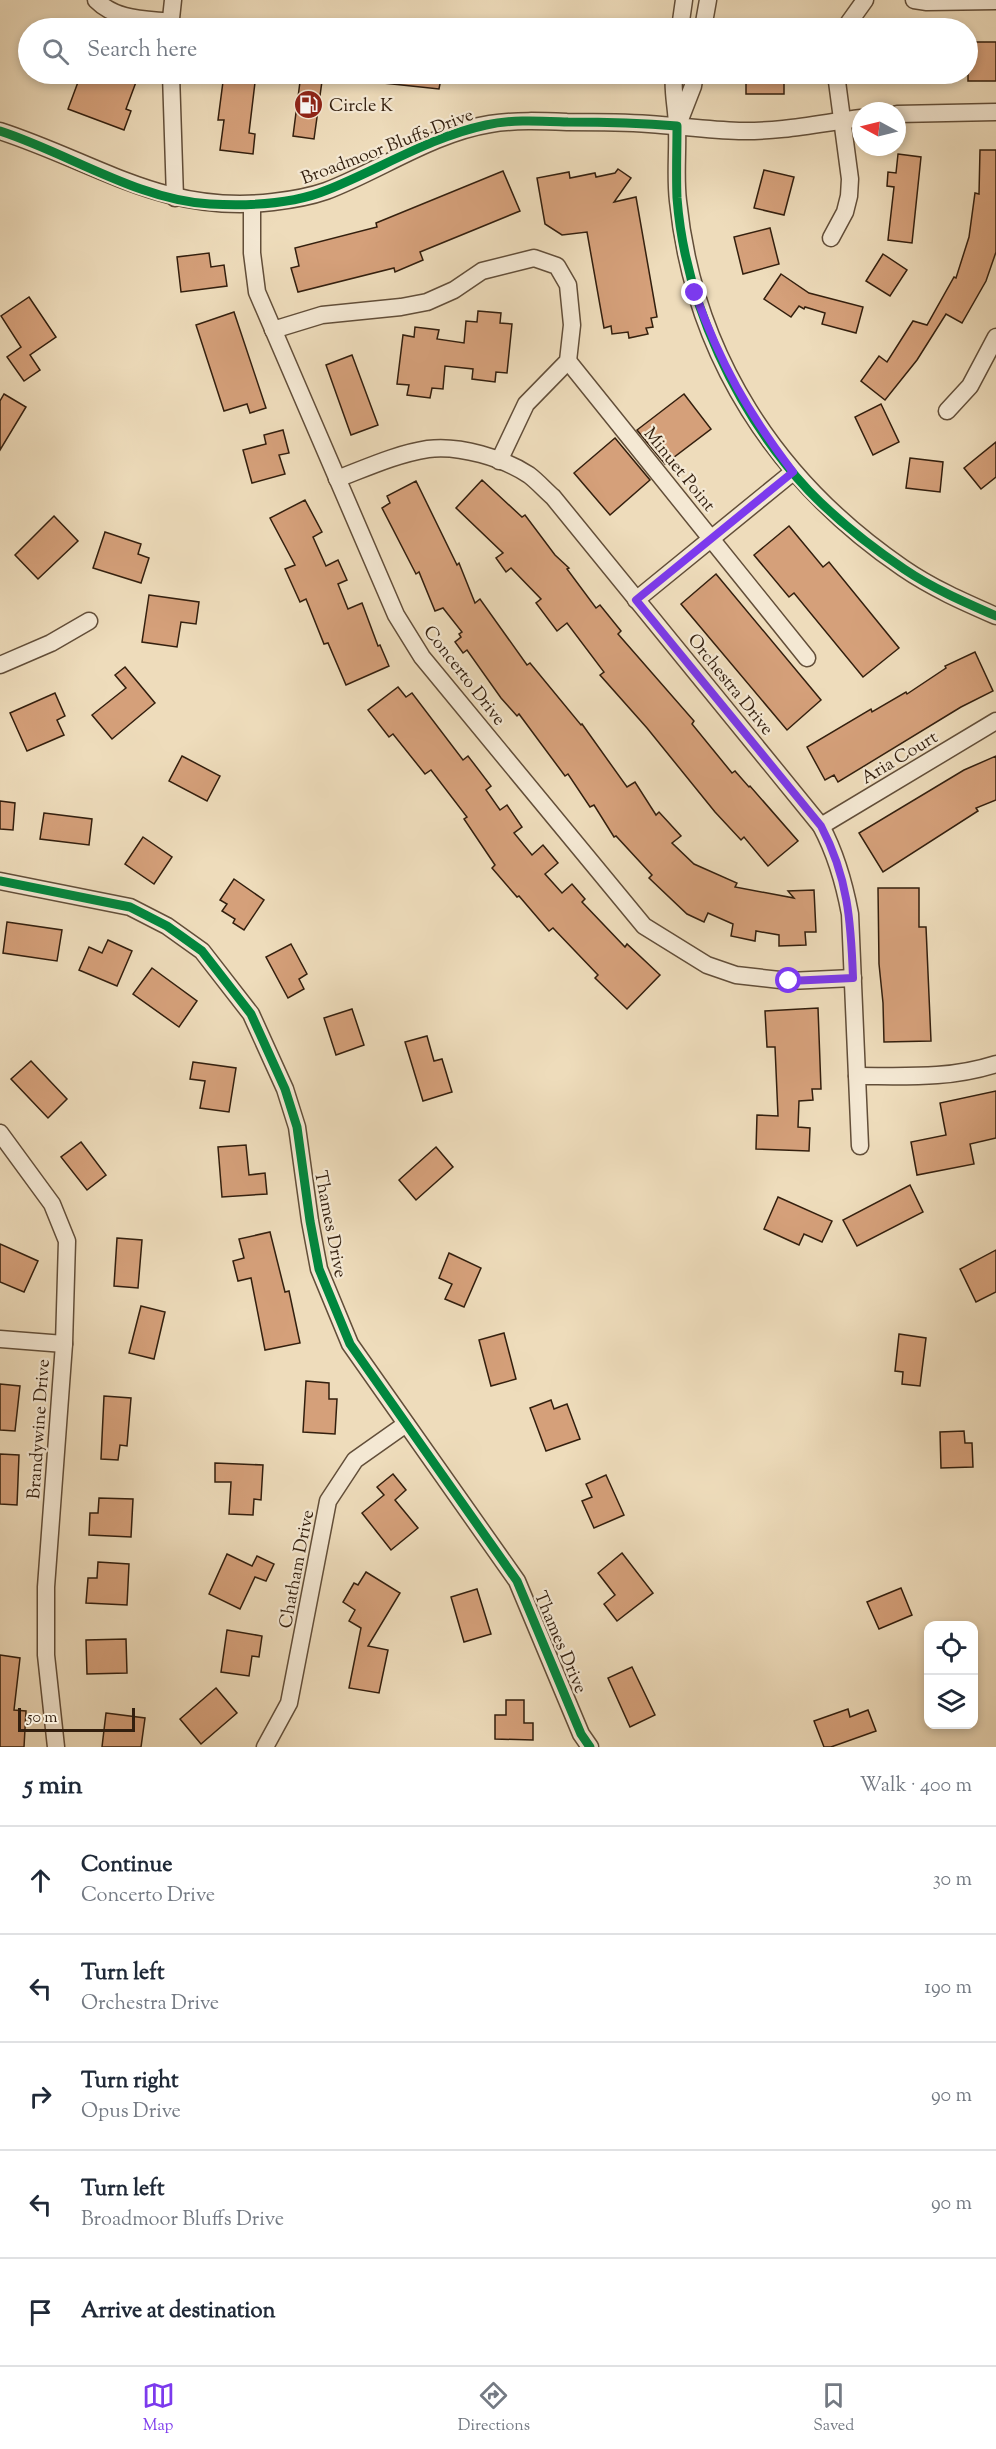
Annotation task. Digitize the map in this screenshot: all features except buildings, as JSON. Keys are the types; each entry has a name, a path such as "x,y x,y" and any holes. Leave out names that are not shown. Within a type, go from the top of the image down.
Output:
{"street":[{"path":"96,0 117,15 131,18"},
{"path":"171,18 173,0"},
{"path":"681,18 684,0"},
{"path":"705,18 708,0"},
{"path":"852,18 865,0"},
{"path":"914,0 927,2 996,0"},
{"path":"171,84 175,198"},
{"path":"673,84 677,126 677,200 695,293 713,343 752,416 793,472 854,532 905,569 949,595 996,616"},
{"path":"677,126 693,84"},
{"path":"831,238 845,212 850,178 837,84"},
{"path":"906,114 996,112"},
{"name":"Broadmoor Bluffs Drive","path":"0,131 136,186 175,198 208,204 252,204 292,199 325,191 409,152 488,124 526,121 677,126 741,131 852,119"},
{"name":"Concerto Drive","path":"252,204 252,253 257,292 396,615 422,657 644,926 707,964 736,975 789,981 853,978"},
{"path":"273,330 322,315 401,308 427,302 454,290 482,271 534,258 557,266 568,285 572,325 568,361 526,404 499,461"},
{"path":"946,411 970,386 996,338"},
{"name":"Minuet Point","path":"568,361 807,658"},
{"name":"Orchestra Drive","path":"336,479 397,456 430,449 463,451 499,461 529,476 553,497 821,826 834,850 850,914 860,1146"},
{"path":"636,600 793,472"},
{"path":"0,665 51,642 88,621"},
{"name":"Aria Court","path":"821,826 996,721"},
{"name":"Thames Drive","path":"0,881 130,907 167,926 202,951 244,1005 268,1049 297,1127 319,1269 350,1344 517,1581 581,1734 590,1747"},
{"path":"857,1076 938,1077 996,1064"},
{"name":"Brandywine Drive","path":"0,1133 52,1204 67,1241 64,1344 46,1596 46,1655 56,1747"},
{"path":"0,1339 64,1344"},
{"name":"Chatham Drive","path":"265,1747 289,1702 328,1502 355,1460 406,1424"}],"cycle path":[{"path":"0,131 156,194 183,201 239,205 284,202 313,195 445,137 496,123 537,121 677,126 677,198 682,238 691,277 703,317 719,355 759,428 809,491 854,532 915,576 996,616"},
{"path":"0,881 130,907 167,926 202,951 251,1014 285,1089 297,1127 319,1269 350,1344 517,1581 581,1734 590,1747"}],"place":[{"name":"Circle K","path":"308,105"}],"route":[{"path":"695,293 713,343 731,379 752,416 793,472 636,600 821,826 834,850 850,914 853,978 789,981"}]}
